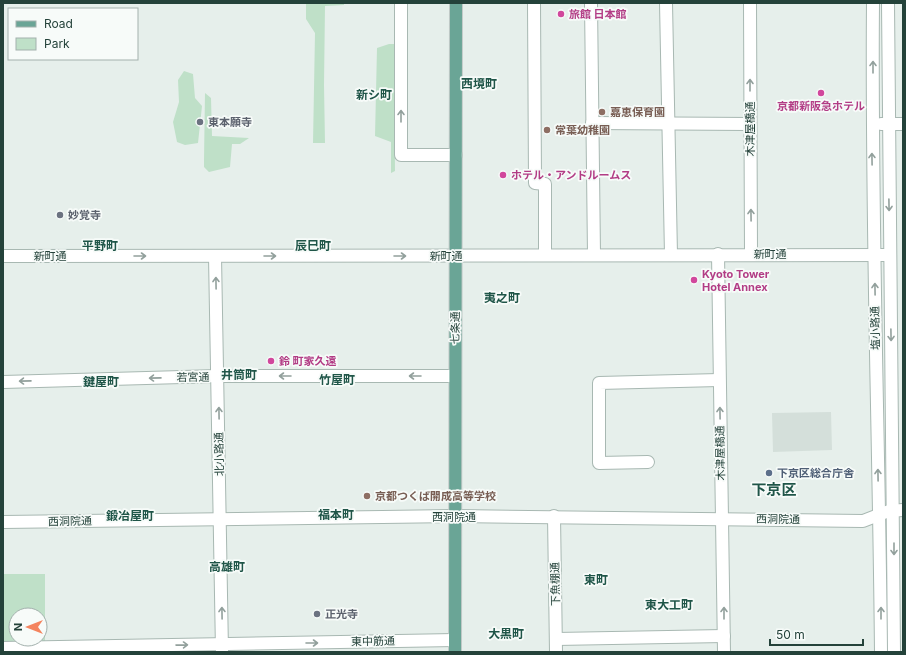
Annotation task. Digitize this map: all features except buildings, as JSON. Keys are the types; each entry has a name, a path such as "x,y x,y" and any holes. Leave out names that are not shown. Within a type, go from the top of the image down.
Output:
{"main road":[{"name":"七条通","path":"455,646 454,376 456,256 456,3"}],"street":[{"path":"401,3 401,155 456,155"},
{"path":"534,3 535,183 546,184 546,254"},
{"path":"591,3 594,255"},
{"path":"666,3 671,255"},
{"name":"木津屋橋通","path":"750,3 751,254"},
{"name":"塩小路通","path":"873,3 872,124 881,652"},
{"name":"塩小路通","path":"888,3 890,255 898,510 894,652"},
{"path":"592,123 750,124"},
{"path":"872,124 903,124"},
{"name":"新町通","path":"3,256 456,256 546,254 890,255"},
{"name":"木津屋橋通","path":"718,254 724,652"},
{"name":"北小路通","path":"215,256 221,519 222,648"},
{"name":"若宮通","path":"3,382 218,376 454,376"},
{"path":"648,462 599,463 599,383 719,380"},
{"name":"西洞院通","path":"3,522 454,516 722,518 863,521 879,514 898,510"},
{"name":"下魚棚通","path":"554,516 556,652"},
{"path":"556,639 724,636"},
{"name":"東中筋通","path":"3,648 455,646"}],"shaded area":[{"path":"831,412 832,450 773,452 772,413"}],"green space":[{"path":"306,3 344,3 344,5 325,6 325,143 313,143 315,33 306,19"},
{"path":"394,44 395,171 391,173 391,142 375,136 377,48"},
{"path":"184,71 193,74 195,98 202,106 198,143 185,145 177,142 173,122 179,102 178,80"},
{"path":"205,93 211,98 212,136 249,138 240,144 232,144 230,167 209,172 204,167"},
{"path":"3,574 45,574 45,607 8,607 8,643 3,643"}],"place":[{"name":"旅館 日本館","path":"561,14"},
{"name":"京都新阪急ホテル","path":"821,93"},
{"name":"嘉恵保育園","path":"602,112"},
{"name":"東本願寺","path":"200,122"},
{"name":"常葉幼稚園","path":"547,130"},
{"name":"ホテル・アンドルームス","path":"503,175"},
{"name":"妙覚寺","path":"60,215"},
{"name":"Kyoto Tower Hotel Annex","path":"694,280"},
{"name":"鈴 町家久遠","path":"271,361"},
{"name":"下京区総合庁舎","path":"769,473"},
{"name":"京都つくば開成高等学校","path":"367,496"},
{"name":"正光寺","path":"317,614"}],"district":[{"name":"西境町","path":"479,84"},
{"name":"新シ町","path":"374,95"},
{"name":"平野町","path":"100,246"},
{"name":"辰巳町","path":"313,246"},
{"name":"夷之町","path":"502,298"},
{"name":"井筒町","path":"239,375"},
{"name":"竹屋町","path":"337,380"},
{"name":"鍵屋町","path":"101,382"},
{"name":"下京区","path":"774,490"},
{"name":"福本町","path":"336,515"},
{"name":"鍛冶屋町","path":"130,516"},
{"name":"高雄町","path":"227,567"},
{"name":"東町","path":"596,580"},
{"name":"東大工町","path":"669,605"},
{"name":"大黒町","path":"506,634"}]}
